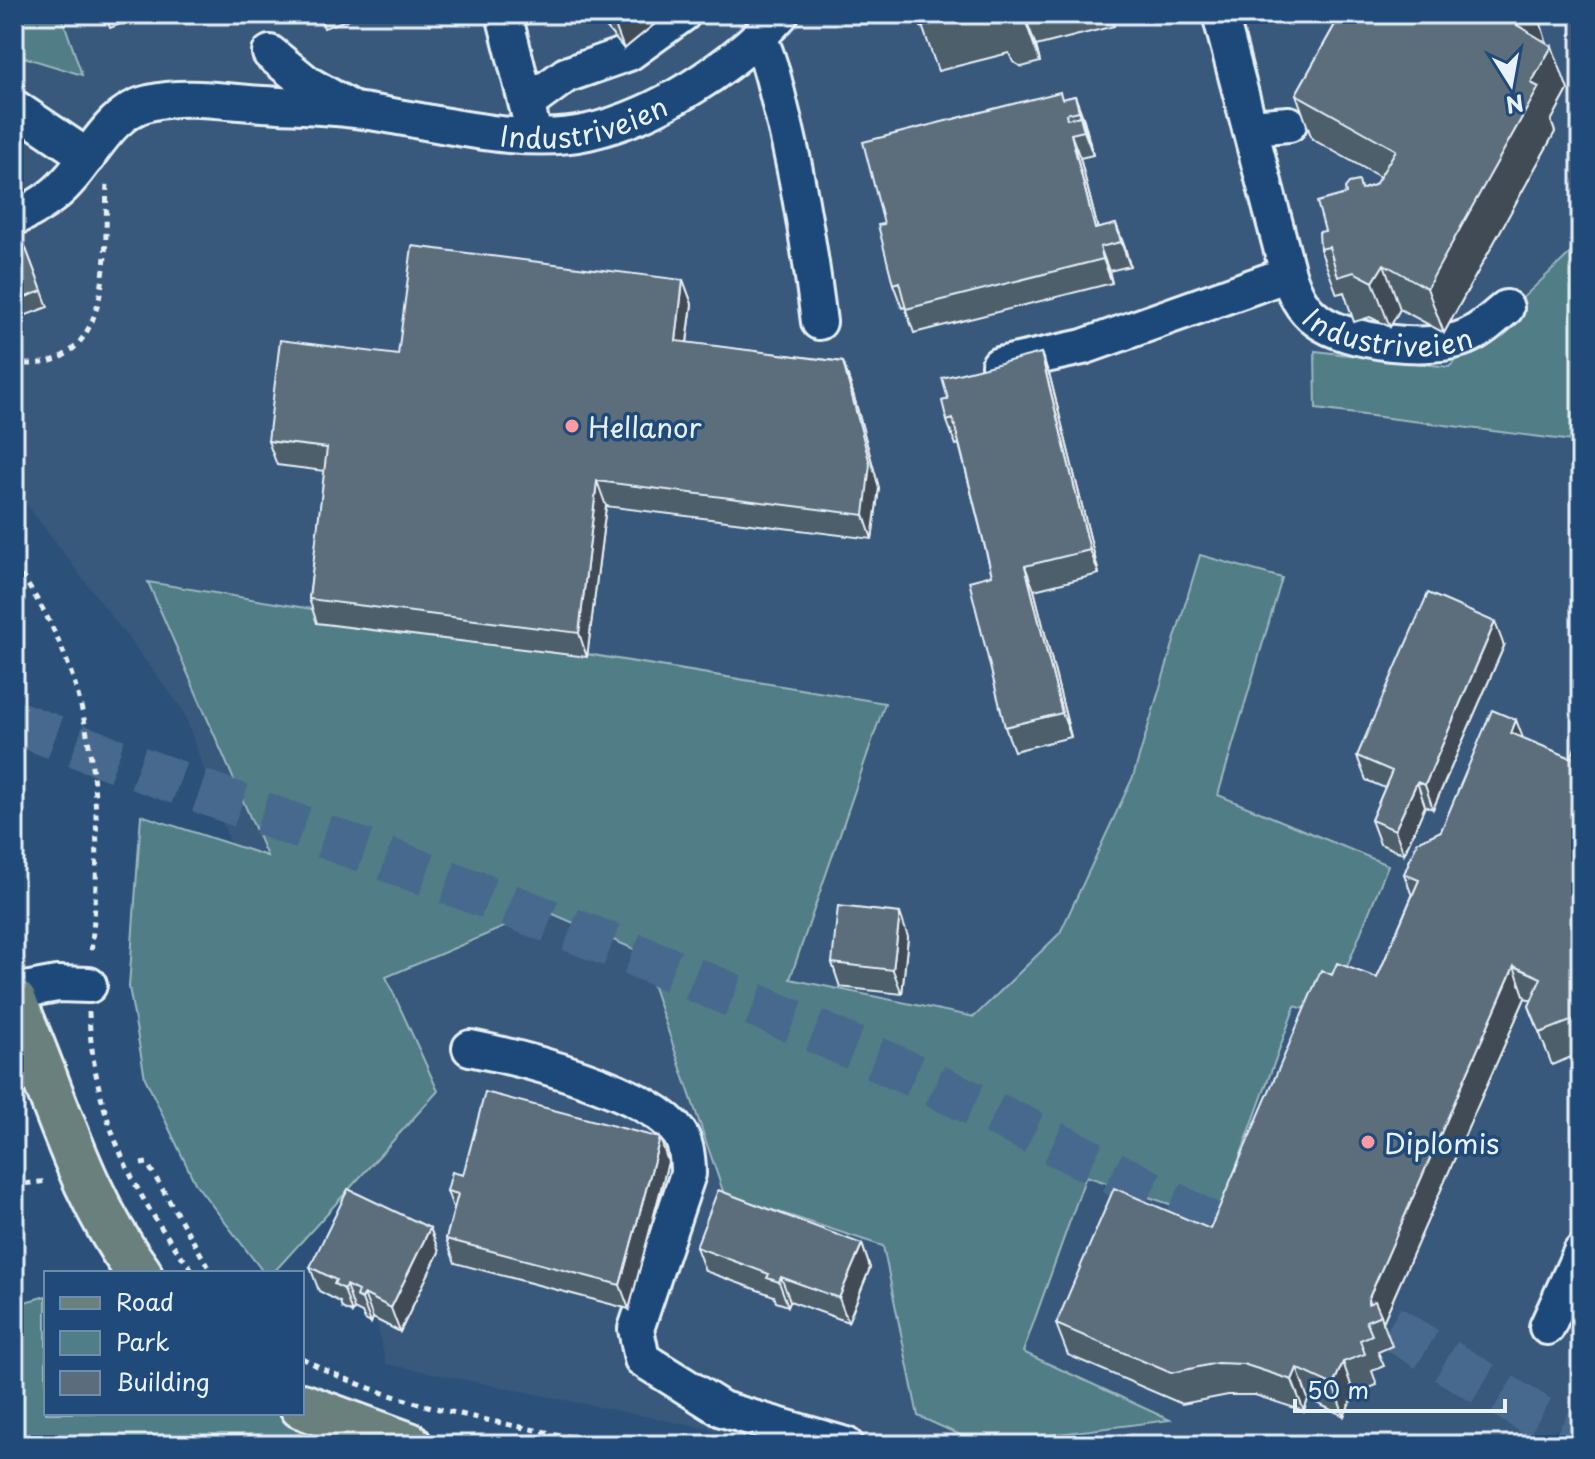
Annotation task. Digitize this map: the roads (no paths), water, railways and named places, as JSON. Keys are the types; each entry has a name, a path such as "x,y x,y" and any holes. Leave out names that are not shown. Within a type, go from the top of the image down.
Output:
{"main road":[{"path":"14,1002 74,1161 108,1228 138,1271"},
{"path":"304,1407 409,1445"}],"street":[{"path":"504,14 530,119"},
{"path":"530,119 566,75 629,53 683,14"},
{"name":"Industriveien","path":"1220,14 1288,274 1303,307 1317,320 1356,337 1420,343 1465,338 1506,308"},
{"path":"770,26 766,53 807,226 819,322"},
{"name":"Industriveien","path":"355,110 456,129 530,119 586,133 647,112 770,26"},
{"path":"270,53 308,84 355,110"},
{"path":"14,218 50,198 137,106 180,98 355,110"},
{"path":"14,107 95,147"},
{"path":"1250,127 1289,124"},
{"path":"972,373 1083,347 1288,274"},
{"path":"14,992 57,984 89,985"},
{"path":"470,1048 522,1058 612,1090 666,1120 680,1133 687,1156 688,1174 636,1329 642,1359 722,1409 846,1445"},
{"path":"1547,1327 1581,1252"}],"tunnel":[{"path":"14,722 510,906 750,1003 1048,1140 1266,1254"},
{"path":"1333,1292 1581,1443"}],"place":[{"name":"Hellanor","path":"572,426"},
{"name":"Diplomis","path":"1368,1142"}]}
